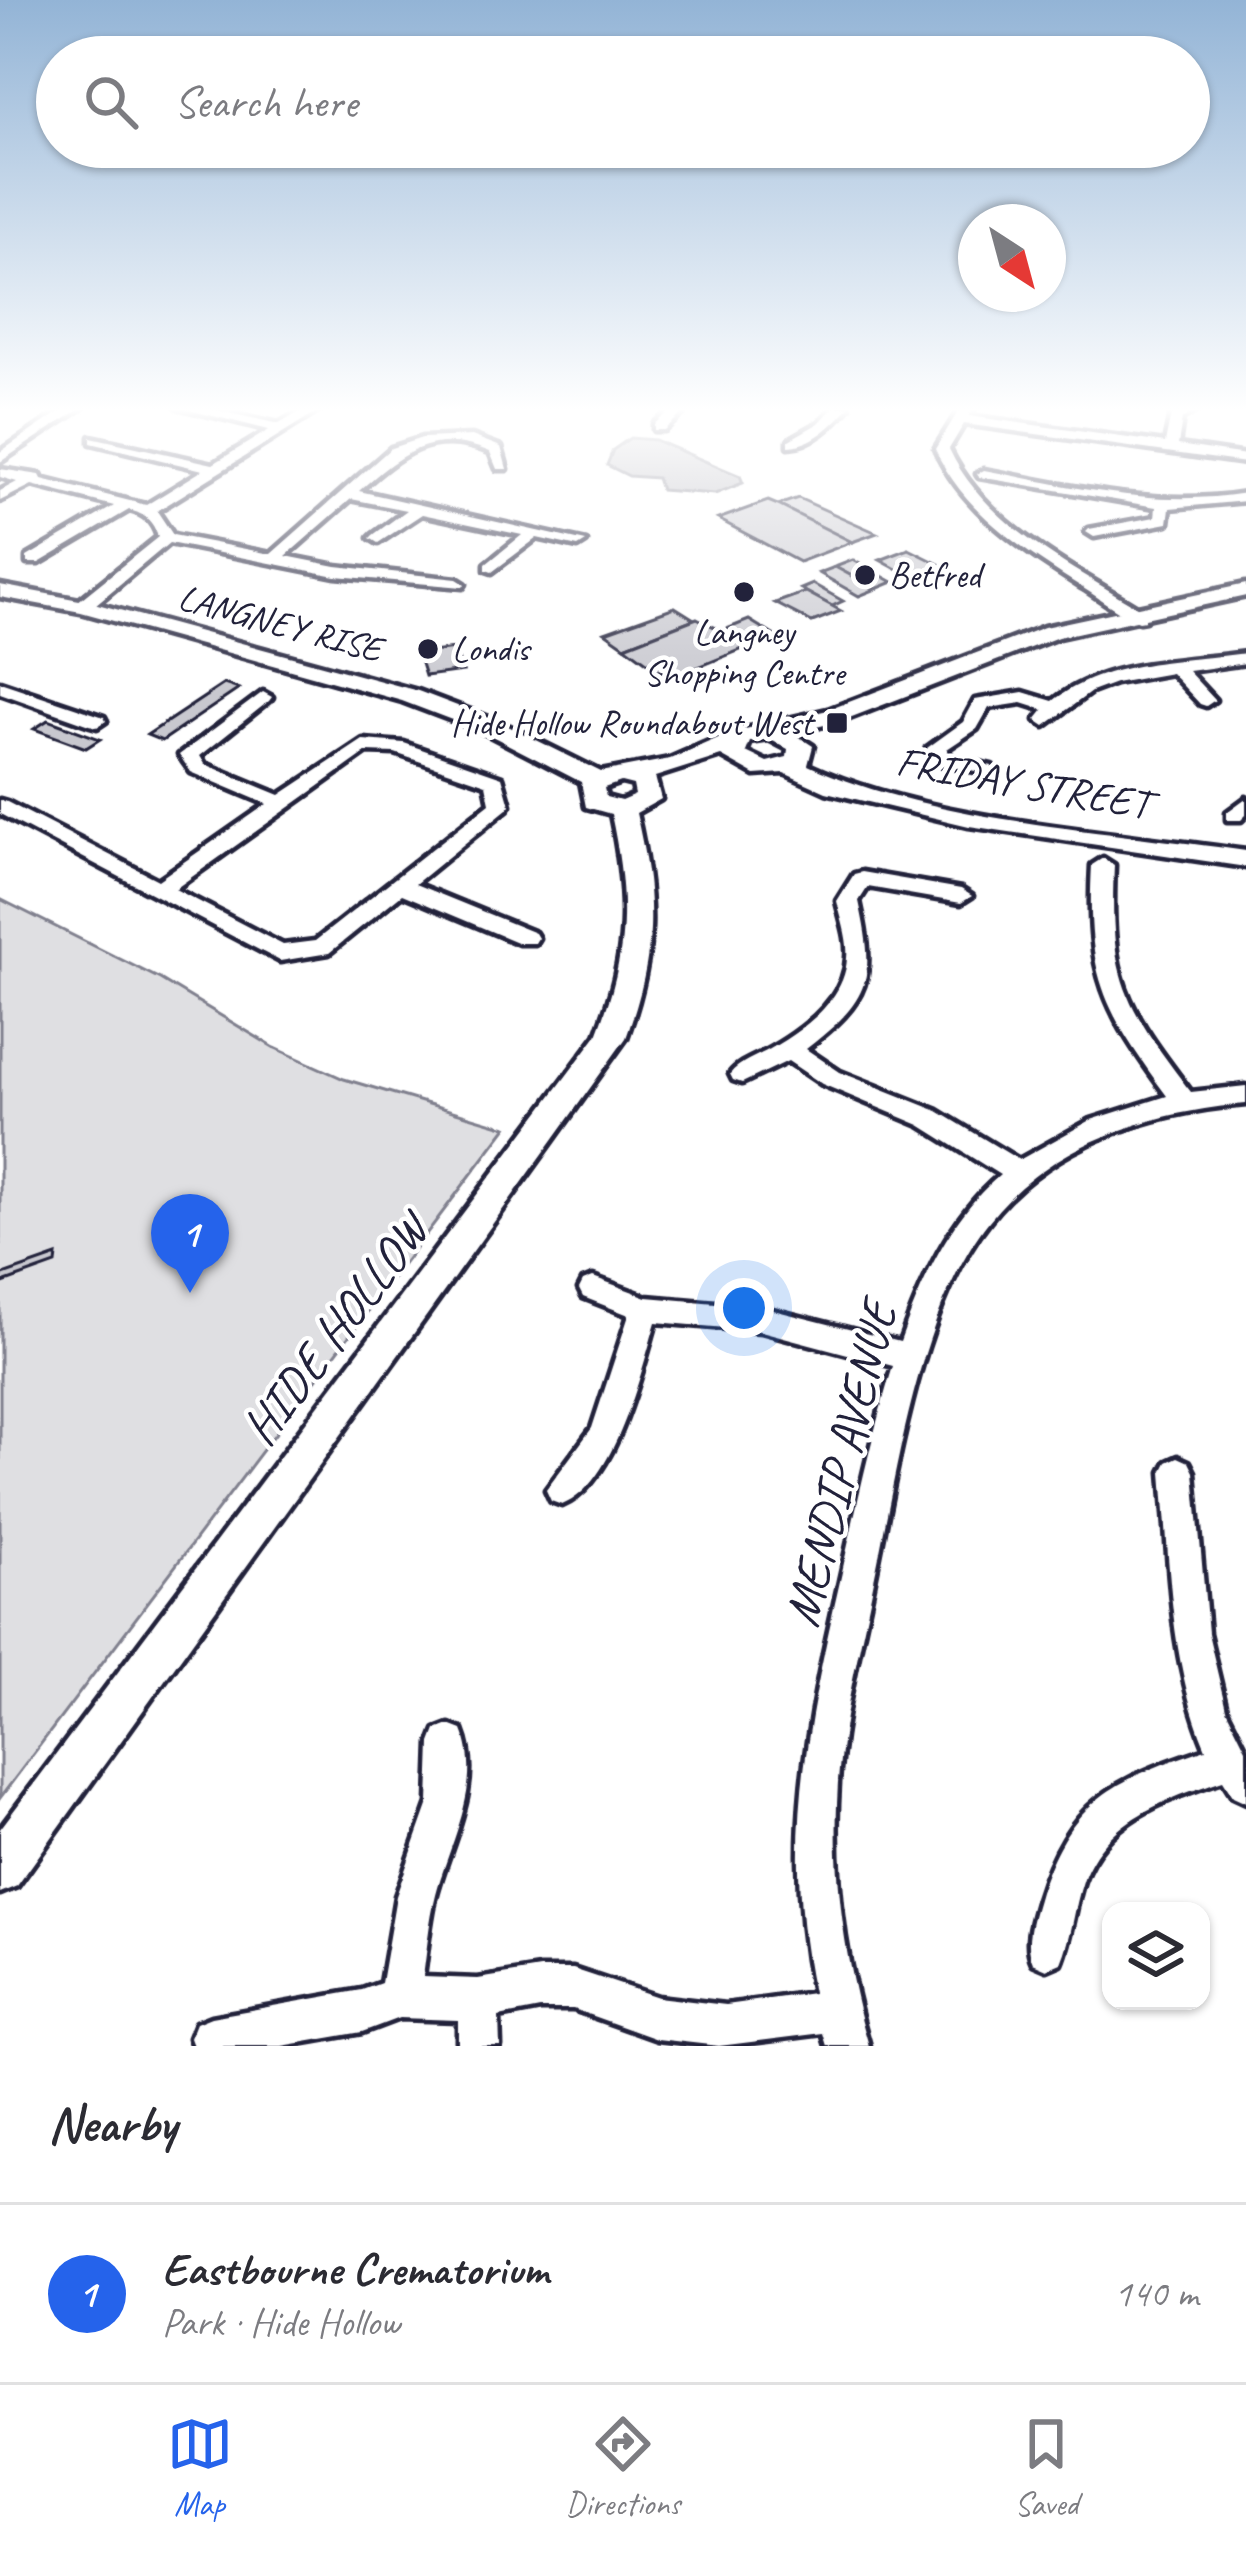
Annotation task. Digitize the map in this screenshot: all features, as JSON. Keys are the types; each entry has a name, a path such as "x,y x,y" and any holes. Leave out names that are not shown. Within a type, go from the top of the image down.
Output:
{"main road":[{"path":"634,792 740,754 749,733 836,715 969,659 1052,632 1246,590"},
{"name":"LANGNEY RISE","path":"0,591 83,606 410,696 494,728 597,780 634,792"},
{"path":"740,754 764,770 796,756 836,715"},
{"name":"FRIDAY STREET","path":"772,731 836,787 969,818 1246,859"},
{"name":"HIDE HOLLOW","path":"0,1869 610,1038 634,983 642,932 634,792"}],"street":[{"path":"123,502 148,510 163,525 166,538"},
{"path":"148,510 160,502"},
{"path":"277,556 340,502"},
{"path":"391,502 578,542"},
{"path":"977,502 1139,616"},
{"path":"1094,532 1153,526 1163,520 1163,502"},
{"path":"33,560 128,504"},
{"path":"378,538 418,508"},
{"path":"492,567 532,534"},
{"path":"83,606 166,538 336,571 458,584"},
{"path":"985,770 944,760 937,748 970,725 982,704 1023,697 1050,713 1101,682 1246,658"},
{"path":"1177,669 1194,698"},
{"path":"0,687 97,721"},
{"path":"263,697 189,755 198,768 280,802"},
{"path":"0,806 159,890 280,953 321,948 403,887 500,805 495,781 397,746 363,746 159,890"},
{"path":"1103,865 1102,968 1124,1021 1185,1102"},
{"path":"742,1074 792,1052 846,994 859,956 848,901 862,879 961,896"},
{"path":"403,887 526,938"},
{"path":"792,1052 831,1078 929,1118 1020,1174"},
{"name":"MENDIP AVENUE","path":"842,2028 819,1916 820,1780 831,1696 912,1358 933,1292 979,1213 1020,1174 1074,1141 1139,1113 1246,1095"},
{"path":"593,1289 646,1310 761,1318 912,1358"},
{"path":"562,1490 604,1435 646,1310"},
{"path":"1047,1949 1064,1874 1077,1844 1106,1812 1145,1787 1238,1771 1204,1699 1190,1638 1178,1472"},
{"path":"399,1996 416,1895 448,1803 449,1743"},
{"path":"211,2038 362,2012 399,1996 478,2000 573,1989 657,2018 726,2026 842,2028"},
{"path":"478,2000 478,2046"}],"shaded area":[{"path":"0,899 160,979 273,1047 344,1079 507,1127 0,1798"}],"building":[{"path":"771,502 852,542 799,562 718,519"},
{"path":"808,502 877,533 852,542 778,505"},
{"path":"909,549 945,567 915,579 880,560"},
{"name":"Betfred","path":"853,560 893,582 876,589 835,567"},
{"path":"835,567 876,589 859,596 819,573"},
{"path":"813,584 843,601 832,606 801,589"},
{"path":"806,592 841,611 812,622 775,603"},
{"path":"675,607 694,619 625,646 605,632"},
{"path":"697,618 722,631 749,620 775,636 679,675 659,671 625,646"},
{"path":"454,649 463,671 425,676 418,654"},
{"path":"224,684 239,689 162,741 147,735"},
{"path":"48,720 100,739 86,748 34,729"},
{"path":"57,1256 56,1264 0,1284 0,1276"}],"place":[{"name":"Betfred","path":"865,575"},
{"name":"Langney Shopping Centre","path":"744,592"},
{"name":"Londis","path":"428,649"},
{"name":"Hide Hollow Roundabout West","path":"837,723"},
{"name":"Eastbourne Crematorium","path":"190,1293"}]}
